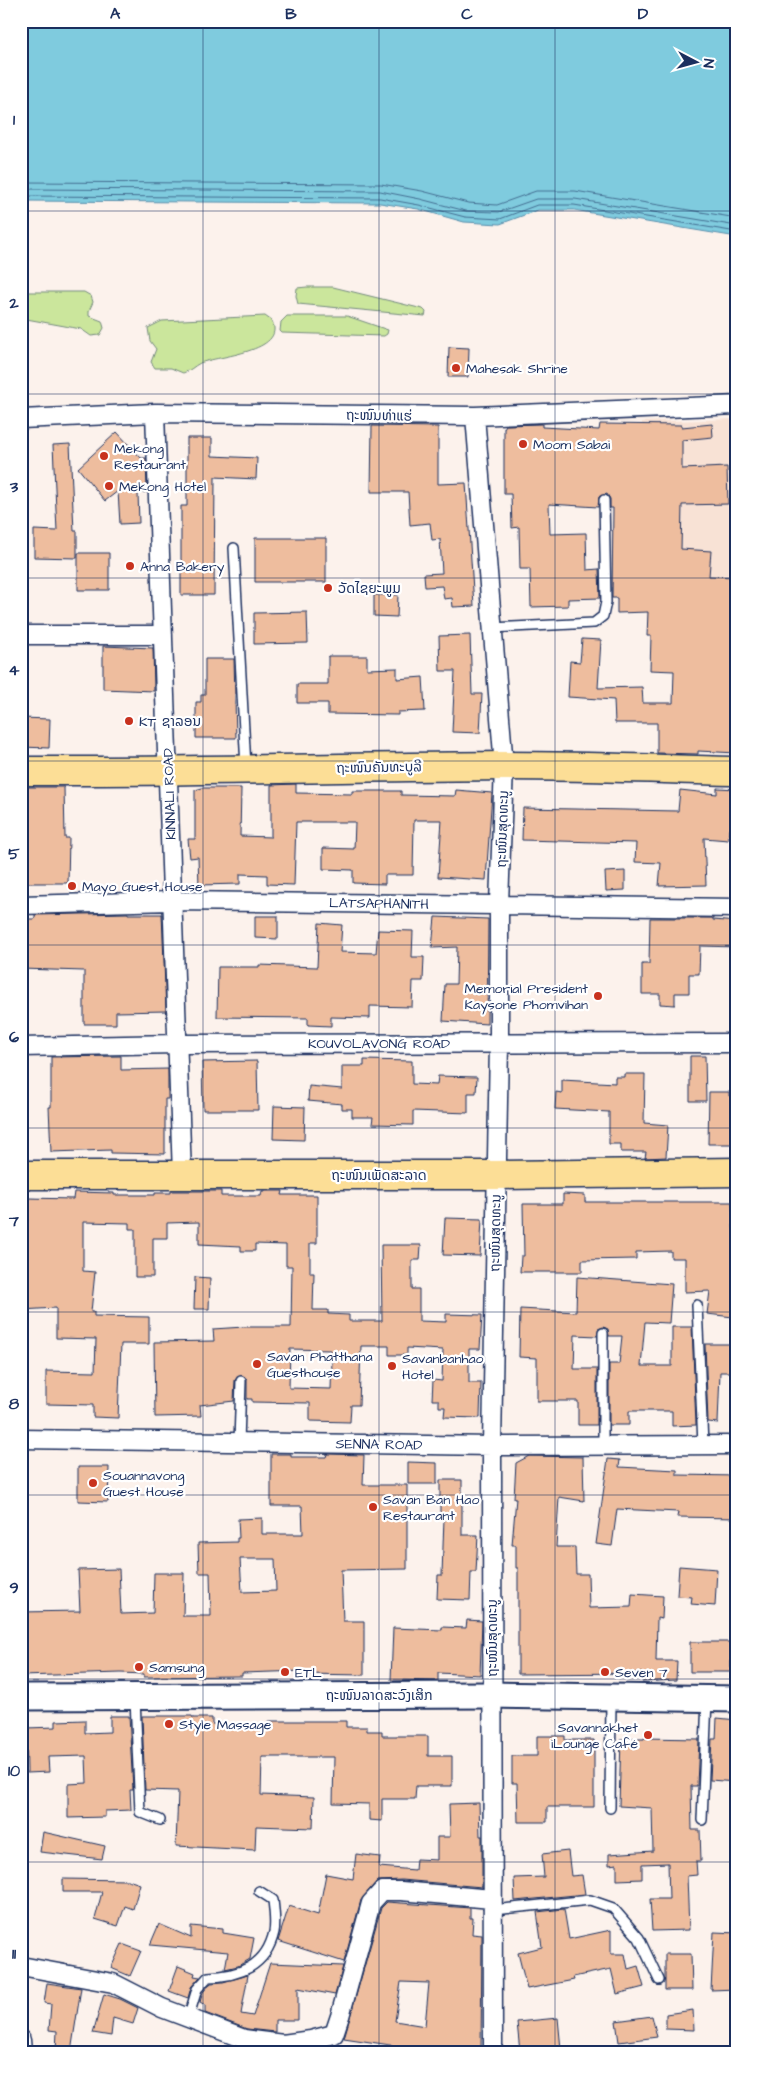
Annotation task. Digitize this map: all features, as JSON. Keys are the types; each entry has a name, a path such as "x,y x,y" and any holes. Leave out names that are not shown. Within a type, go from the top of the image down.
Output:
{"main road":[{"name":"ຖະໜົນຄັນທະບູລີ","path":"21,771 168,772 246,769 504,766 737,771"},
{"name":"ຖະໜົນເພັດສະລາດ","path":"21,1175 496,1175 737,1172"}],"street":[{"name":"ຖະໜົນທ່າແຮ່","path":"21,419 155,413 475,416 737,405"},
{"name":"KINNALI ROAD","path":"155,413 182,1175"},
{"name":"ຖະໜົນສຸດທະນູ","path":"475,416 504,766 499,904 499,1043 492,1446 493,2052"},
{"path":"21,635 163,635"},
{"name":"LATSAPHANITH","path":"21,905 172,901 737,908"},
{"name":"KOUVOLAVONG ROAD","path":"21,1047 177,1044 737,1043"},
{"name":"SENNA ROAD","path":"21,1439 492,1446 737,1445"},
{"name":"ຖະໜົນລາດສະວົງເສິກ","path":"21,1697 492,1695 737,1699"},
{"path":"21,1966 113,1983 188,2019 244,2038 283,2044 334,2034 371,1903 382,1892 401,1890 492,1904"},
{"path":"21,2040 22,2052"}],"lane":[{"path":"492,628 594,622 603,616 606,602 604,500"},
{"path":"234,548 246,769"},
{"path":"697,1305 703,1445"},
{"path":"602,1445 603,1333"},
{"path":"239,1442 241,1380"},
{"path":"134,1696 140,1812 160,1820"},
{"path":"610,1808 611,1697"},
{"path":"702,1820 707,1699"},
{"path":"188,2019 197,1989 208,1977 224,1976 249,1970 264,1954 274,1932 273,1900 259,1891"},
{"path":"492,1904 590,1900 613,1908 639,1938 659,1980"}],"shaded area":[{"path":"737,419 737,636 647,633 642,422"}],"green space":[{"path":"333,287 423,309 426,312 425,316 298,304 297,288"},
{"path":"21,292 84,292 91,296 93,302 89,316 102,321 104,328 100,335 91,336 81,329 21,318"},
{"path":"265,316 272,321 274,331 269,340 248,351 200,363 183,373 171,368 155,368 151,362 156,349 150,341 148,328 162,321"},
{"path":"287,316 347,316 388,330 384,336 282,333 280,331 281,322"}],"water":[{"path":"21,21 737,21 737,237 574,210 538,210 500,224 464,222 418,209 380,203 21,201"}],"building":[{"path":"449,347 469,348 468,377 448,377"},
{"path":"542,424 542,427 599,430 600,424 682,425 682,427 712,424 713,437 682,440 682,469 727,467 728,504 682,505 681,549 711,551 709,576 737,577 737,753 698,751 698,754 657,753 657,723 615,723 614,700 568,697 570,661 580,662 582,639 601,640 598,688 642,687 643,703 673,703 674,671 650,670 651,636 647,636 648,612 617,613 617,598 612,598 613,508 610,508 610,499 607,494 599,497 598,507 549,504 550,534 586,533 587,570 599,569 600,598 568,599 568,606 531,607 530,569 520,569 519,527 512,528 511,494 504,494 504,428 506,425"},
{"path":"372,426 438,427 438,484 466,483 474,606 453,607 452,598 444,599 442,586 425,587 424,574 442,573 440,539 432,540 430,523 410,525 408,492 371,492"},
{"path":"117,432 141,458 146,458 147,492 138,493 139,523 120,524 118,491 105,501 78,468"},
{"path":"187,438 212,438 212,456 257,458 256,479 215,477 214,595 181,595 181,506 187,506"},
{"path":"70,444 74,531 77,531 77,558 34,557 34,530 57,531 53,445"},
{"path":"255,538 326,538 326,582 255,582"},
{"path":"78,553 109,553 109,590 78,590"},
{"path":"374,595 398,595 397,617 374,616"},
{"path":"307,612 308,643 254,644 254,613"},
{"path":"470,635 472,694 482,694 480,733 452,732 455,671 440,671 439,636"},
{"path":"103,646 153,648 154,691 103,689"},
{"path":"328,656 367,656 367,669 397,668 397,679 423,677 425,711 398,712 398,715 328,714 328,703 297,703 297,684 328,684"},
{"path":"205,659 234,659 236,738 196,738 196,702 201,702 201,695 205,695"},
{"path":"21,718 50,719 49,748 21,747"},
{"path":"296,784 296,793 352,794 352,791 401,791 401,795 455,796 456,790 492,793 486,880 438,877 442,820 414,820 413,875 385,875 385,884 353,883 353,870 323,869 323,848 354,849 355,822 296,822 294,885 267,884 267,875 240,874 240,884 199,885 198,857 190,858 188,839 195,839 195,790 202,788 241,788 240,836 271,837 271,785"},
{"path":"24,787 64,787 65,838 69,838 68,883 26,883 27,834 24,835"},
{"path":"717,788 737,789 734,829 729,829 728,840 704,838 706,885 659,886 661,863 635,862 636,843 522,840 523,808 678,811 680,790 717,794"},
{"path":"625,871 625,890 606,891 605,872"},
{"path":"162,914 166,1011 116,1012 116,1024 84,1024 84,971 21,969 21,919 35,919 35,915"},
{"path":"255,916 278,916 278,939 255,938"},
{"path":"435,917 488,919 487,1024 443,1021 445,984 456,984 457,947 432,948"},
{"path":"650,918 713,918 713,920 737,922 737,947 700,946 699,974 689,974 689,993 675,993 675,1005 660,1004 660,994 642,994 642,964 649,964"},
{"path":"319,923 342,925 340,952 376,953 378,930 413,931 412,957 424,957 423,981 413,981 412,1007 370,1006 370,1018 331,1017 331,1026 308,1025 308,1018 217,1017 218,967 259,967 259,965 317,967"},
{"path":"121,1056 121,1070 168,1069 168,1099 165,1099 165,1154 111,1153 111,1150 51,1152 49,1107 51,1107 51,1057"},
{"path":"690,1056 705,1056 706,1101 690,1101"},
{"path":"364,1060 412,1061 412,1084 437,1085 438,1076 477,1077 476,1093 468,1093 468,1113 413,1111 413,1125 372,1124 373,1117 352,1117 352,1109 342,1109 342,1104 308,1101 309,1086 342,1089 342,1066 364,1066"},
{"path":"257,1061 258,1110 203,1110 202,1062"},
{"path":"624,1074 645,1074 644,1123 668,1125 666,1157 645,1158 646,1152 621,1152 621,1144 609,1144 609,1112 555,1109 556,1092 562,1093 562,1080 615,1083 615,1077 624,1077"},
{"path":"709,1092 729,1092 729,1096 737,1096 737,1144 708,1144"},
{"path":"274,1106 305,1107 304,1140 273,1139"},
{"path":"171,1191 221,1191 221,1196 261,1196 262,1191 283,1191 282,1195 317,1195 317,1243 310,1243 310,1273 314,1273 313,1310 328,1310 328,1314 349,1315 349,1321 382,1321 381,1245 421,1245 420,1260 412,1260 412,1289 419,1289 419,1321 446,1322 446,1314 482,1315 480,1349 469,1349 469,1383 481,1383 480,1418 444,1417 445,1407 439,1407 439,1400 432,1400 433,1380 442,1381 443,1350 407,1348 407,1355 389,1355 389,1346 361,1346 359,1405 351,1405 350,1422 310,1421 310,1403 252,1402 252,1399 247,1399 247,1379 241,1375 235,1380 234,1401 200,1405 201,1416 155,1417 154,1342 214,1341 213,1329 291,1327 292,1266 286,1266 286,1245 255,1244 255,1251 241,1251 241,1246 199,1244 199,1222 167,1223 167,1238 153,1238 153,1277 135,1277 135,1229 129,1229 129,1223 83,1222 83,1271 95,1272 91,1312 94,1312 94,1316 149,1317 149,1344 121,1344 118,1418 93,1417 93,1405 46,1404 46,1371 95,1372 96,1339 56,1338 56,1308 21,1310 21,1251 27,1251 28,1198 73,1199 74,1192 114,1193 114,1195 171,1193","holes":["290,1349 330,1350 329,1360 332,1360 331,1389 289,1388"]},
{"path":"563,1194 585,1195 585,1202 732,1202 735,1261 737,1262 733,1317 707,1314 710,1291 685,1292 685,1258 671,1258 671,1251 636,1252 636,1259 582,1260 582,1272 520,1272 521,1256 524,1256 523,1204 563,1204"},
{"path":"445,1218 482,1219 480,1256 443,1255"},
{"path":"195,1277 210,1278 209,1309 194,1309"},
{"path":"577,1277 672,1284 669,1323 645,1322 641,1366 672,1366 672,1327 692,1327 696,1425 672,1426 672,1411 629,1411 629,1425 609,1425 609,1364 619,1364 622,1336 609,1336 608,1329 603,1327 598,1329 597,1336 575,1335 574,1369 597,1369 597,1425 578,1425 578,1401 537,1401 537,1358 519,1357 520,1309 576,1312"},
{"path":"705,1344 737,1344 737,1372 720,1372 718,1423 708,1422"},
{"path":"271,1454 291,1454 291,1457 326,1457 327,1454 364,1455 363,1485 407,1485 407,1569 341,1570 343,1621 364,1621 364,1675 303,1674 303,1671 242,1673 242,1676 144,1677 144,1674 121,1673 21,1676 21,1612 80,1611 78,1570 119,1569 121,1614 153,1613 154,1573 184,1573 183,1616 211,1616 210,1573 199,1573 198,1543 237,1542 237,1538 239,1538 238,1519 262,1518 262,1534 303,1534 302,1506 271,1506","holes":["240,1559 275,1559 276,1591 242,1592"]},
{"path":"529,1456 583,1457 584,1501 559,1497 556,1547 575,1547 576,1574 588,1574 589,1608 631,1607 632,1594 663,1596 662,1619 657,1618 656,1661 677,1661 676,1680 642,1682 642,1673 518,1674 518,1568 516,1568 516,1545 512,1545 516,1498 514,1498 516,1463"},
{"path":"608,1459 620,1460 619,1467 677,1470 677,1475 737,1476 737,1518 677,1517 678,1512 617,1509 612,1546 596,1544"},
{"path":"408,1462 437,1463 437,1484 408,1484"},
{"path":"78,1467 109,1467 108,1502 78,1501"},
{"path":"440,1480 462,1480 462,1535 478,1535 476,1572 471,1572 470,1600 437,1599 438,1575 442,1575 444,1518 440,1518"},
{"path":"679,1566 717,1569 715,1606 691,1604 692,1597 677,1596"},
{"path":"467,1620 482,1621 480,1675 438,1673 438,1681 391,1680 393,1628 442,1630 442,1627 466,1628"},
{"path":"690,1642 731,1642 731,1672 690,1672"},
{"path":"110,1716 129,1716 133,1790 130,1790 131,1810 105,1811 105,1817 68,1818 68,1784 87,1783 86,1756 48,1757 49,1772 27,1773 26,1728 56,1727 56,1721 85,1720 85,1733 110,1732"},
{"path":"142,1716 192,1716 193,1718 212,1718 212,1724 268,1726 268,1721 346,1721 346,1727 367,1727 367,1731 382,1731 382,1736 428,1736 428,1756 452,1756 452,1786 416,1786 415,1799 382,1799 382,1821 369,1820 369,1804 333,1803 334,1757 262,1757 261,1795 314,1797 313,1828 256,1826 255,1850 176,1846 178,1791 145,1790"},
{"path":"717,1718 737,1720 736,1782 710,1780 712,1739 716,1739"},
{"path":"537,1736 565,1736 565,1740 594,1740 594,1807 547,1807 547,1822 518,1822 517,1783 512,1783 512,1756 537,1756"},
{"path":"621,1739 699,1739 697,1786 691,1786 692,1830 700,1830 701,1861 696,1861 697,1875 687,1876 689,1930 652,1931 650,1899 669,1899 668,1863 642,1864 642,1879 617,1880 617,1864 609,1865 609,1854 653,1851 652,1808 619,1806"},
{"path":"479,1803 480,1836 482,1836 482,1887 402,1880 377,1881 361,1900 344,1962 278,1941 289,1906 318,1915 326,1874 353,1879 356,1854 380,1857 379,1867 415,1870 416,1859 437,1860 437,1837 450,1837 449,1804"},
{"path":"43,1832 105,1846 102,1859 40,1852"},
{"path":"568,1851 571,1876 582,1875 585,1894 515,1901 514,1878 544,1877 542,1854"},
{"path":"63,1879 128,1880 140,1884 133,1909 125,1906 118,1926 95,1919 102,1892 63,1892"},
{"path":"387,1902 470,1908 470,1918 473,1918 472,1934 482,1935 481,2052 436,2052 344,2038 381,1908","holes":["401,1982 429,1983 425,2026 395,2021"]},
{"path":"564,1909 569,1939 611,1930 611,1954 625,1954 628,1969 638,1966 644,1987 617,1994 611,1969 573,1977 574,1980 527,1989 518,1953 542,1947 537,1912"},
{"path":"159,1924 191,1938 191,1926 223,1929 223,1933 254,1938 250,1959 238,1966 225,1969 228,1952 150,1945"},
{"path":"714,1932 737,1933 737,1989 711,1990"},
{"path":"122,1944 141,1951 130,1976 111,1968"},
{"path":"665,1954 691,1954 692,1990 665,1990"},
{"path":"270,1963 343,1966 335,1995 298,1988 298,2020 275,2020 275,2032 247,2029 205,2013 205,2005 200,2002 203,1992 211,1983 223,1982 248,1975 241,2014 253,2016"},
{"path":"178,1966 195,1973 194,1976 200,1977 191,1987 188,1998 169,1991"},
{"path":"47,1983 81,1988 71,2052 56,2052 57,2031 49,2030 51,2004 44,2003"},
{"path":"104,1994 138,2008 133,2024 113,2018 111,2036 93,2033"},
{"path":"693,2010 694,2030 666,2029 666,2014"},
{"path":"652,2016 657,2037 619,2042 616,2021"},
{"path":"558,2018 561,2049 520,2052 517,2022"}],"place":[{"name":"Mahesak Shrine","path":"456,368"},
{"name":"Moom Sabai","path":"523,444"},
{"name":"Mekong Restaurant","path":"104,456"},
{"name":"Mekong Hotel","path":"109,486"},
{"name":"Anna Bakery","path":"130,566"},
{"name":"ວັດໄຊຍະພູມ","path":"328,588"},
{"name":"KT ຊາລອນ","path":"129,721"},
{"name":"Mayo Guest House","path":"72,886"},
{"name":"Memorial President Kaysone Phomvihan","path":"598,996"},
{"name":"Savan Phatthana Guesthouse","path":"257,1364"},
{"name":"Savanbanhao Hotel","path":"392,1366"},
{"name":"Souannavong Guest House","path":"93,1483"},
{"name":"Savan Ban Hao Restaurant","path":"373,1507"},
{"name":"Samsung","path":"139,1667"},
{"name":"ETL","path":"285,1672"},
{"name":"Seven 7","path":"605,1672"},
{"name":"Style Massage","path":"169,1724"},
{"name":"Savannakhet iLounge Café","path":"648,1735"}]}
